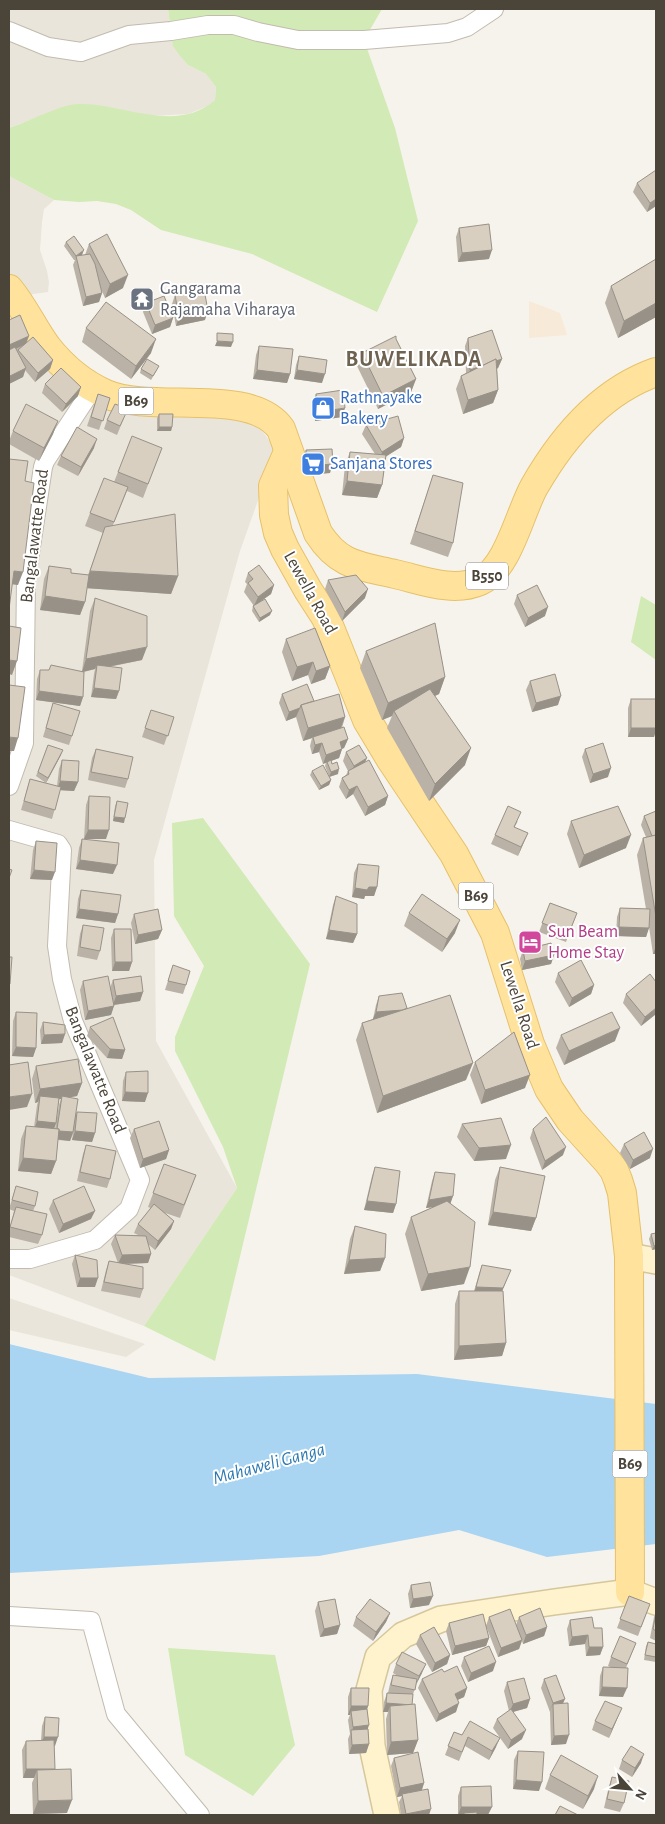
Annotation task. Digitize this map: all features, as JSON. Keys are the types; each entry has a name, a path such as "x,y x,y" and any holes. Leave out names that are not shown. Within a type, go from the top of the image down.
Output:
{"main road":[{"name":"B69","path":"13,304 53,354 81,380 93,388 119,399 229,405 254,410 276,423 281,429 288,452"},
{"name":"B550","path":"288,452 318,533 327,547 335,554 345,560 366,567 447,586 465,585 482,580 493,571 505,554 534,488 563,443 599,405 625,386 656,372"},
{"name":"Lewella Road","path":"288,452 273,486 274,515 278,534 296,570 326,618 367,720 390,760 454,854 494,933 530,1044 549,1089 570,1120 614,1170 622,1193 628,1256 630,1582"},
{"path":"628,1256 656,1261"},
{"path":"388,1815 372,1746 369,1690 378,1657 403,1635 441,1619 554,1602 630,1582 656,1602"}],"street":[{"path":"9,31 48,47 80,52 129,35 208,25 234,24 258,32 298,40 364,40 448,33 467,27 494,9"},
{"name":"Bangalawatte Road","path":"9,786 24,743 26,580 43,467 45,461 93,388"},
{"name":"Bangalawatte Road","path":"9,830 58,844 62,850 57,946 62,979 73,1021 140,1180 129,1209 94,1240 30,1259 9,1258"},
{"path":"9,1616 91,1621 116,1714 200,1815"}],"shaded area":[{"path":"9,9 168,9 170,25 180,56 188,65 206,74 216,87 215,100 208,106 188,114 151,116 113,108 77,104 9,128"},
{"path":"9,176 54,200 44,209 40,250 47,271 48,292 33,294 9,307"},
{"path":"529,301 560,313 567,335 529,338"},
{"path":"9,322 60,373 238,413 260,428 274,447 266,478 240,551 154,860 156,1041 237,1188 144,1326 9,1275"},
{"path":"9,1298 145,1344 126,1357 9,1330"}],"green space":[{"path":"168,9 382,9 364,40 395,128 418,221 377,312 252,254 161,230 131,210 116,204 97,201 54,200 9,176 9,128 53,110 78,104 113,107 166,116 183,115 199,110 215,100 216,87 206,74 188,65 173,46"},
{"path":"641,596 656,605 656,660 631,642"},
{"path":"203,818 310,964 215,1361 144,1326 237,1188 223,1147 175,1051 175,1037 204,966 174,916 172,823"},
{"path":"168,1648 275,1655 295,1745 253,1796 185,1755"}],"water":[{"name":"Mahaweli Ganga","path":"9,1344 149,1378 417,1374 656,1404 656,1544 547,1557 459,1530 319,1556 9,1573"}],"building":[{"path":"656,170 656,199 650,203 637,183"},
{"path":"489,224 492,250 462,253 459,228"},
{"path":"107,234 128,275 110,284 89,244"},
{"path":"74,236 84,250 76,256 66,242"},
{"path":"90,254 95,264 102,293 86,297 76,256"},
{"path":"656,259 656,303 624,321 611,286"},
{"path":"204,289 208,311 179,317 175,295"},
{"path":"164,296 173,318 155,325 146,303"},
{"path":"106,302 156,339 136,366 86,328"},
{"path":"20,315 29,336 9,345 9,320"},
{"path":"492,330 502,359 496,361 496,359 470,370 468,338"},
{"path":"217,333 233,334 233,342 217,341"},
{"path":"396,336 416,379 383,396 362,353"},
{"path":"33,337 53,360 38,373 18,350"},
{"path":"259,346 293,349 290,374 257,370"},
{"path":"15,347 26,368 10,376 9,350"},
{"path":"299,356 327,360 325,374 297,370"},
{"path":"147,359 159,366 153,376 141,369"},
{"path":"496,359 498,390 468,400 461,376"},
{"path":"61,368 81,387 66,404 45,384"},
{"path":"343,390 345,408 318,412 316,394"},
{"path":"98,394 110,398 103,421 91,417"},
{"path":"26,404 58,421 44,448 13,431"},
{"path":"115,404 128,409 120,426 107,420"},
{"path":"159,414 173,414 172,427 159,427"},
{"path":"398,416 404,438 382,452 366,425"},
{"path":"77,427 97,439 81,467 61,456"},
{"path":"132,436 162,448 148,484 118,472"},
{"path":"332,449 333,464 307,466 306,450"},
{"path":"350,452 386,455 382,485 347,481"},
{"path":"9,459 28,461 25,481 34,483 23,572 14,571 9,609"},
{"path":"433,475 463,483 453,543 415,531"},
{"path":"104,478 128,487 114,522 90,513"},
{"path":"175,514 178,576 90,571 105,527"},
{"path":"259,565 274,585 258,597 248,583 253,579 248,573"},
{"path":"49,566 71,569 71,573 89,575 85,602 45,596"},
{"path":"356,575 368,589 345,612 328,580"},
{"path":"537,585 548,607 528,618 517,595"},
{"path":"95,598 147,616 147,647 86,659"},
{"path":"265,599 272,611 260,618 253,606"},
{"path":"435,623 445,677 388,703 366,651"},
{"path":"9,626 21,628 17,661 9,660"},
{"path":"315,628 330,666 316,671 313,662 297,667 286,639"},
{"path":"51,665 84,672 83,697 39,691 40,670 49,670"},
{"path":"97,665 122,668 119,691 94,688"},
{"path":"555,674 561,696 536,703 530,681"},
{"path":"307,684 314,701 301,705 300,708 289,712 282,694"},
{"path":"9,685 25,687 18,738 9,737"},
{"path":"430,689 471,748 435,784 394,711"},
{"path":"339,694 345,717 308,728 301,705"},
{"path":"631,699 656,699 656,728 631,728"},
{"path":"53,703 80,711 72,736 46,728"},
{"path":"151,710 174,717 168,736 145,728"},
{"path":"344,727 348,739 340,742 342,749 326,755 322,743 315,745 313,737"},
{"path":"603,743 611,768 593,774 585,749"},
{"path":"48,745 63,750 48,778 38,772"},
{"path":"359,745 367,758 354,766 346,752"},
{"path":"96,749 133,757 128,779 91,772"},
{"path":"62,760 79,761 78,782 60,781"},
{"path":"331,760 332,764 337,762 339,769 331,772 327,762"},
{"path":"369,760 388,796 368,807 357,786 349,790 342,778 349,774 348,771"},
{"path":"323,765 331,780 321,786 312,771"},
{"path":"30,779 61,787 55,810 24,801"},
{"path":"89,796 110,797 109,830 88,830"},
{"path":"117,801 128,803 125,818 114,817"},
{"path":"508,806 521,812 514,827 528,833 521,847 495,835"},
{"path":"618,806 631,835 584,855 571,821"},
{"path":"656,811 656,835 652,836 644,816"},
{"path":"656,835 656,917 643,838"},
{"path":"82,839 119,843 117,865 80,860"},
{"path":"36,841 57,843 55,872 34,870"},
{"path":"358,864 379,866 377,887 369,887 367,890 355,888"},
{"path":"81,890 121,895 118,914 79,909"},
{"path":"422,894 460,920 447,939 409,913"},
{"path":"336,896 357,904 357,934 329,930"},
{"path":"550,903 577,913 569,933 542,923"},
{"path":"620,908 650,909 649,928 619,927"},
{"path":"158,909 162,930 138,935 134,914"},
{"path":"83,925 104,928 100,951 80,947"},
{"path":"114,929 131,929 132,962 115,962"},
{"path":"551,943 554,955 525,961 523,950"},
{"path":"9,957 12,957 10,984 9,984"},
{"path":"581,960 594,985 572,998 558,973"},
{"path":"173,965 190,971 186,985 168,981"},
{"path":"650,974 656,982 656,1008 645,1017 626,994"},
{"path":"108,976 114,1006 88,1011 83,981"},
{"path":"141,976 143,992 116,996 113,980"},
{"path":"402,993 407,1008 376,1012 379,996"},
{"path":"450,995 473,1063 383,1096 362,1023"},
{"path":"16,1012 37,1013 36,1048 16,1047"},
{"path":"612,1012 620,1028 569,1051 561,1035"},
{"path":"113,1017 125,1050 110,1049 90,1027"},
{"path":"43,1022 65,1025 65,1034 44,1035"},
{"path":"514,1032 530,1075 485,1090 475,1062"},
{"path":"78,1059 82,1083 40,1089 36,1066"},
{"path":"28,1062 32,1094 9,1097 9,1065"},
{"path":"148,1071 148,1093 125,1092 126,1072"},
{"path":"40,1096 59,1098 56,1123 37,1121"},
{"path":"62,1096 78,1099 73,1132 59,1131 57,1129"},
{"path":"77,1112 97,1113 95,1133 75,1131"},
{"path":"546,1117 566,1147 545,1161 533,1129"},
{"path":"501,1118 511,1145 479,1148 462,1124"},
{"path":"159,1121 169,1150 143,1159 134,1129"},
{"path":"26,1126 59,1129 56,1161 23,1158"},
{"path":"644,1132 653,1149 633,1160 624,1144"},
{"path":"86,1145 116,1151 110,1179 80,1172"},
{"path":"164,1164 196,1175 184,1205 153,1193"},
{"path":"375,1167 400,1171 396,1204 367,1201"},
{"path":"500,1167 545,1176 536,1218 493,1212"},
{"path":"435,1172 455,1174 453,1196 429,1200"},
{"path":"16,1186 38,1192 35,1206 12,1200"},
{"path":"84,1186 95,1211 63,1224 53,1200"},
{"path":"447,1201 475,1222 470,1267 428,1274 411,1217"},
{"path":"154,1204 174,1221 158,1241 138,1224"},
{"path":"16,1207 47,1214 42,1235 10,1227"},
{"path":"355,1226 386,1234 385,1258 349,1260"},
{"path":"656,1233 656,1245 654,1246 651,1234"},
{"path":"115,1235 146,1236 151,1254 122,1255"},
{"path":"75,1255 97,1260 98,1278 80,1278"},
{"path":"109,1261 143,1267 143,1289 104,1282"},
{"path":"482,1265 511,1270 503,1288 476,1287"},
{"path":"459,1291 503,1291 506,1343 459,1346"},
{"path":"430,1582 433,1596 413,1599 411,1585"},
{"path":"629,1596 650,1604 641,1627 620,1619"},
{"path":"335,1599 340,1625 324,1629 318,1602"},
{"path":"370,1599 390,1613 376,1632 356,1617"},
{"path":"540,1608 547,1627 526,1635 519,1617"},
{"path":"510,1609 522,1640 501,1648 489,1617"},
{"path":"656,1613 656,1631 653,1629"},
{"path":"483,1614 489,1638 455,1646 449,1623"},
{"path":"592,1617 594,1628 602,1628 603,1647 589,1647 588,1635 572,1637 570,1620"},
{"path":"434,1627 450,1655 435,1663 420,1635"},
{"path":"620,1636 636,1643 627,1664 611,1657"},
{"path":"648,1642 656,1644 656,1657 645,1655"},
{"path":"489,1646 496,1662 471,1673 464,1657"},
{"path":"402,1652 426,1664 419,1676 396,1664"},
{"path":"457,1666 467,1688 455,1694 459,1703 439,1714 422,1679 442,1669 444,1672"},
{"path":"603,1667 628,1668 627,1688 602,1687"},
{"path":"393,1675 417,1679 415,1690 391,1685"},
{"path":"556,1675 565,1699 553,1703 544,1679"},
{"path":"524,1678 530,1699 513,1704 507,1682"},
{"path":"351,1688 369,1688 368,1706 351,1706"},
{"path":"387,1693 413,1694 412,1705 386,1703"},
{"path":"605,1701 622,1708 612,1729 595,1721"},
{"path":"568,1703 569,1735 554,1736 553,1704"},
{"path":"415,1704 418,1740 391,1742 390,1706"},
{"path":"367,1709 369,1725 353,1727 351,1711"},
{"path":"511,1709 526,1730 511,1740 497,1719"},
{"path":"45,1717 59,1718 58,1737 44,1737"},
{"path":"470,1721 500,1738 492,1751 468,1737 462,1752 448,1746 454,1732 462,1735"},
{"path":"368,1729 369,1744 352,1745 351,1730"},
{"path":"54,1740 55,1769 26,1769 26,1741"},
{"path":"631,1746 644,1754 635,1768 622,1760"},
{"path":"518,1751 544,1752 542,1782 516,1780"},
{"path":"418,1752 424,1783 400,1788 394,1758"},
{"path":"561,1755 598,1776 588,1796 550,1775"},
{"path":"71,1769 72,1800 38,1801 37,1770"},
{"path":"612,1777 629,1781 624,1803 607,1799"},
{"path":"491,1786 492,1807 461,1807 461,1787"},
{"path":"428,1789 431,1809 406,1814 402,1794"},
{"path":"560,1806 578,1815 555,1815"},
{"path":"477,1812 477,1815 464,1815 464,1813"}],"place":[{"name":"Gangarama Rajamaha Viharaya","path":"142,299"},
{"name":"Rathnayake Bakery","path":"323,408"},
{"name":"Sanjana Stores","path":"313,464"},
{"name":"Sun Beam Home Stay","path":"530,942"}],"district":[{"name":"BUWELIKADA","path":"414,359"}]}
